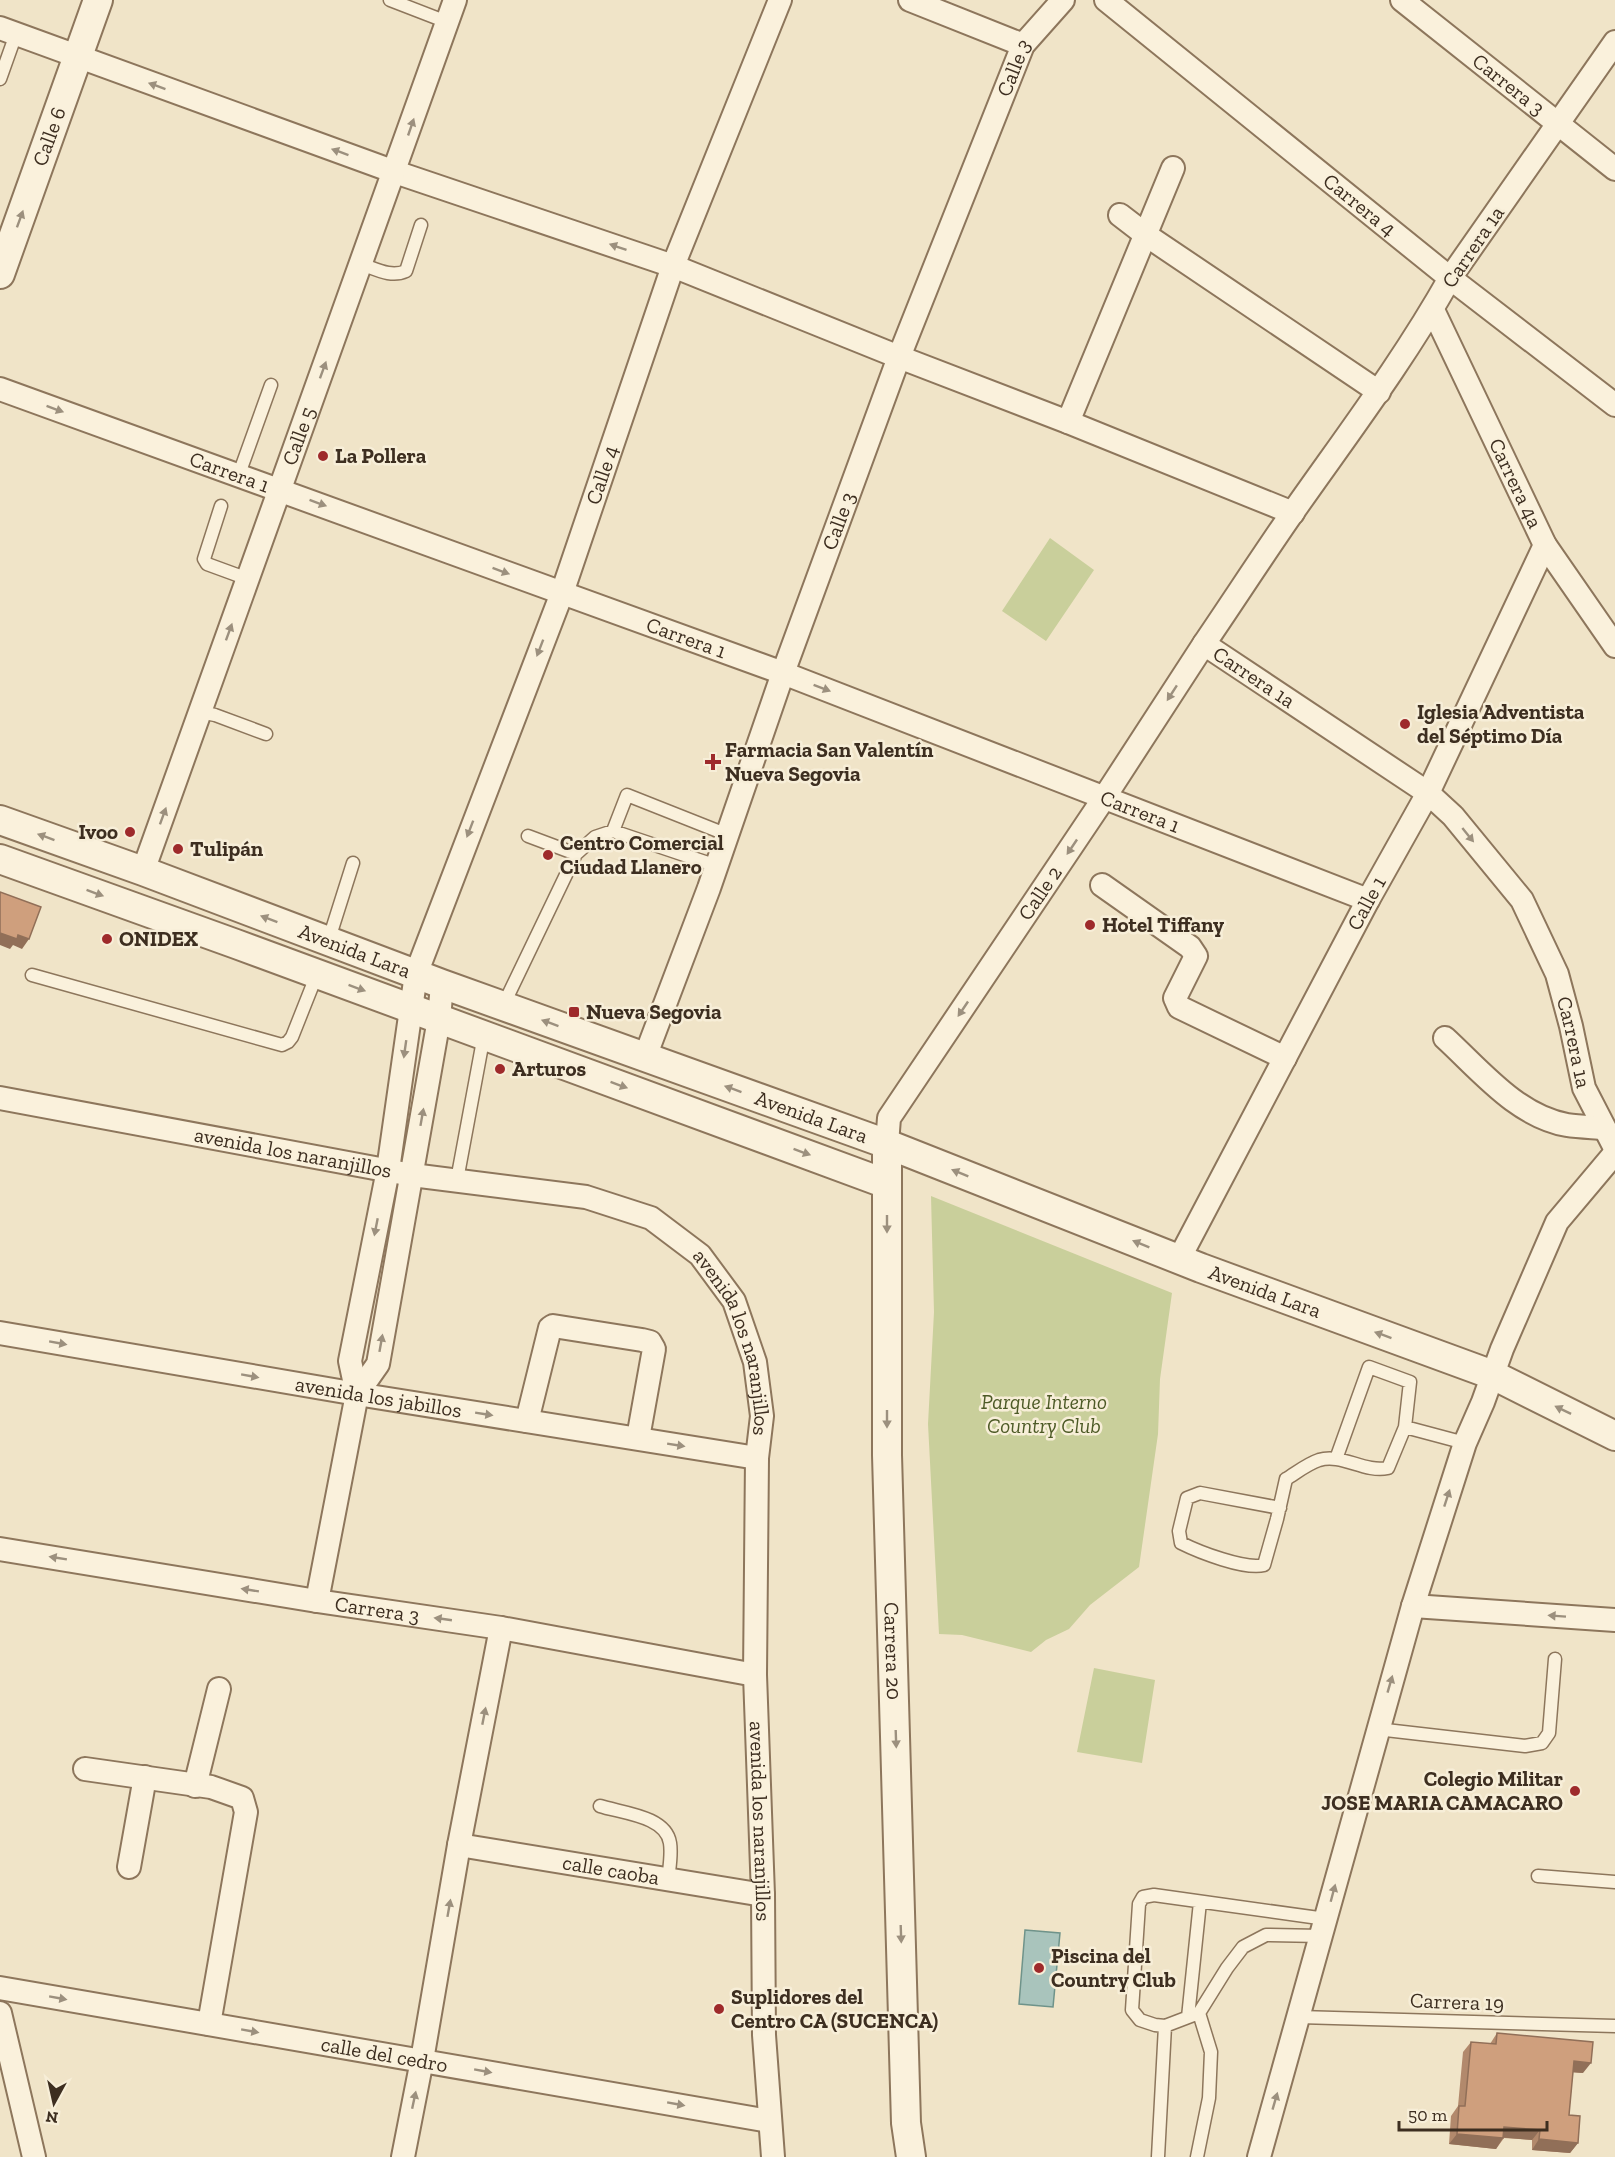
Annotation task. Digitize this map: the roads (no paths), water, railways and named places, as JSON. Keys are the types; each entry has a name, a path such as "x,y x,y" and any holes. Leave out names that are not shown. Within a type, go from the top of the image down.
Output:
{"street":[{"name":"Calle 6","path":"0,274 98,0"},
{"name":"Calle 5","path":"143,871 455,0"},
{"name":"Calle 4","path":"357,1394 350,1361 388,1170 410,1008 419,962 562,593 673,266 780,0"},
{"path":"910,0 1023,45"},
{"name":"Calle 3","path":"645,1057 717,866 783,673 898,357 1023,45 1063,0"},
{"name":"Carrera 4","path":"1106,0 1450,278 1615,405"},
{"name":"Carrera 3","path":"1402,0 1615,169"},
{"path":"8,31 395,172 673,266 1293,513"},
{"name":"Carrera 1a","path":"1615,42 1450,278 1379,392 1204,644 1428,793 1453,816 1522,900 1557,974 1584,1088 1615,1148"},
{"path":"1068,422 1173,168"},
{"path":"1120,215 1146,235 1379,392"},
{"name":"Carrera 4a","path":"1432,310 1545,545 1615,646"},
{"name":"Carrera 1","path":"0,389 783,673 1368,900"},
{"name":"Calle 1","path":"1179,1259 1368,900 1428,793 1545,545"},
{"name":"Calle 2","path":"887,1144 890,1118 1204,644"},
{"name":"Avenida Lara","path":"0,820 143,871 328,942 419,962 442,984 887,1144 1179,1259 1493,1375 1615,1436"},
{"name":"Avenida Lara","path":"0,859 887,1184"},
{"path":"1101,885 1190,947 1196,956 1175,998 1179,1007 1285,1058"},
{"path":"317,1601 357,1394 378,1364 440,1019 442,984"},
{"path":"1445,1038 1515,1103 1543,1118 1567,1125 1604,1128"},
{"name":"avenida los naranjillos","path":"0,1098 412,1175 585,1197 651,1218 700,1255 734,1301 755,1362 762,1416 757,1458 755,1676 763,1895 764,2035 773,2157"},
{"name":"Carrera 20","path":"887,1144 887,1455 906,2123 911,2157"},
{"path":"1259,2157 1377,1730 1413,1606 1465,1443 1502,1349 1557,1222 1615,1153"},
{"path":"527,1421 550,1328 553,1326 650,1342 654,1349 638,1438"},
{"name":"avenida los jabillos","path":"0,1333 357,1394 757,1458"},
{"name":"Carrera 3","path":"0,1549 317,1601 501,1628 755,1676"},
{"path":"1413,1606 1615,1620"},
{"path":"403,2157 423,2060 459,1845 501,1628"},
{"path":"195,1786 219,1689"},
{"path":"85,1769 211,1787 242,1798 246,1812 209,2024"},
{"path":"129,1867 145,1778"},
{"name":"calle caoba","path":"459,1845 763,1895"},
{"name":"calle del cedro","path":"0,1988 769,2121"},
{"path":"0,2013 5,2055 34,2157"}],"lane":[{"path":"390,0 447,22"},
{"path":"0,79 8,31"},
{"path":"361,264 391,274 406,271 421,225"},
{"path":"239,474 271,385"},
{"path":"221,506 204,559 207,564 248,579"},
{"path":"200,712 215,715 266,734"},
{"path":"613,831 627,795 728,835"},
{"path":"503,1006 576,854 595,837 613,831 717,866"},
{"path":"528,836 576,854"},
{"path":"328,942 353,863"},
{"path":"32,975 282,1045 292,1037 317,974"},
{"path":"457,1180 484,1035"},
{"path":"1280,1508 1200,1493 1187,1498 1179,1531 1181,1543 1242,1564 1264,1565 1280,1508 1286,1479 1321,1459 1336,1459 1376,1471 1388,1468 1405,1427 1410,1382 1369,1367 1336,1459"},
{"path":"1405,1427 1465,1443"},
{"path":"1377,1730 1524,1746 1542,1743 1549,1733 1555,1659"},
{"path":"600,1806 657,1822 665,1830 670,1843 668,1881"},
{"path":"1538,1876 1615,1882"},
{"path":"1154,1895 1200,1902 1323,1928 1266,1935 1243,1947 1193,2015 1165,2026 1140,2020 1132,2010 1138,1904 1143,1897 1154,1895"},
{"path":"1197,2157 1209,2098 1211,2052 1193,2015 1200,1902"},
{"name":"Carrera 19","path":"1299,2017 1615,2026"},
{"path":"1158,2157 1165,2026"}],"water":[{"name":"Piscina del Country Club","path":"1025,1930 1060,1933 1053,2007 1019,2004"}],"place":[{"name":"La Pollera","path":"323,456"},
{"name":"Iglesia Adventista del Séptimo Día","path":"1405,724"},
{"name":"Farmacia San Valentín Nueva Segovia","path":"713,762"},
{"name":"Ivoo","path":"130,832"},
{"name":"Tulipán","path":"178,849"},
{"name":"Centro Comercial Ciudad Llanero","path":"548,855"},
{"name":"Hotel Tiffany","path":"1090,925"},
{"name":"ONIDEX","path":"107,939"},
{"name":"Nueva Segovia","path":"574,1012"},
{"name":"Arturos","path":"500,1069"},
{"name":"Colegio Militar JOSE MARIA CAMACARO","path":"1575,1791"},
{"name":"Piscina del Country Club","path":"1039,1968"},
{"name":"Suplidores del Centro CA (SUCENCA)","path":"719,2009"}],"park label":[{"name":"Parque Interno Country Club","path":"1044,1414"}]}
